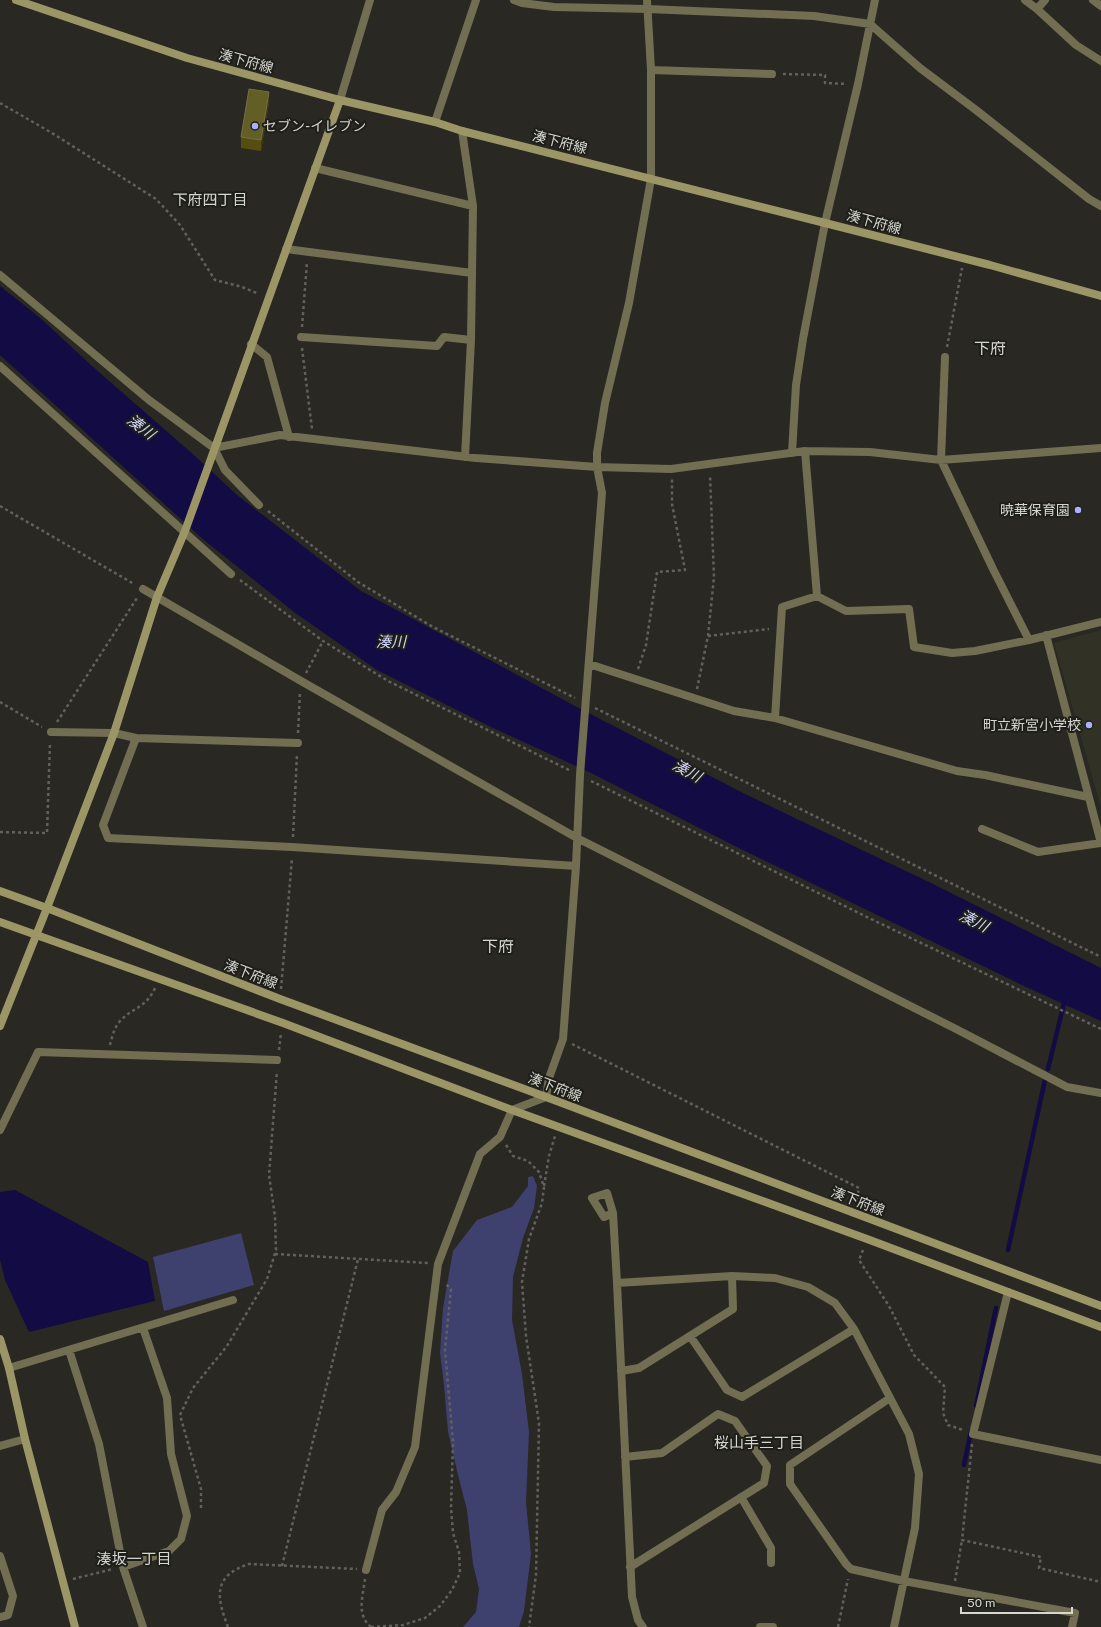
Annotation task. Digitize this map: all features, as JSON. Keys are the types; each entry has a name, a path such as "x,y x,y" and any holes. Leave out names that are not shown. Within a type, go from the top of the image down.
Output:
{"main road":[{"name":"湊下府線","path":"16,0 187,58 340,100 435,122 462,131 825,222 1101,296"},
{"path":"0,1026 114,733 157,597 185,531 340,100"},
{"name":"湊下府線","path":"0,891 280,999 546,1097 1101,1306"},
{"path":"0,922 283,1023 512,1110 1101,1326"},
{"path":"0,1339 9,1368 25,1439 75,1627"}],"street":[{"path":"340,100 370,0"},
{"path":"435,122 476,0"},
{"path":"514,0 522,4 554,7 648,9 814,16 870,24 920,68 1101,206"},
{"path":"366,1570 382,1510 396,1492 415,1447 438,1264 480,1154 500,1137 512,1110 546,1097 549,1078 563,1039 576,866 580,775 590,664 602,493 598,467 598,453 605,403 630,303 652,179 651,70 647,0"},
{"path":"792,453 796,385 825,222 858,84 875,0"},
{"path":"1024,0 1037,9 1076,46 1101,61"},
{"path":"1037,9 1045,0"},
{"path":"1093,0 1101,6"},
{"path":"651,70 772,74"},
{"path":"462,131 473,206 471,340 465,457"},
{"path":"315,168 473,206"},
{"path":"286,249 472,273"},
{"path":"0,275 149,400 214,448 225,470 259,504"},
{"path":"301,336 437,346 444,337 471,340"},
{"path":"251,344 267,357 289,437"},
{"path":"945,357 941,460 1029,640"},
{"path":"0,366 231,574"},
{"path":"214,448 280,436 465,457 598,467 671,469 805,451 870,452 941,460 1101,448"},
{"path":"805,451 817,596"},
{"path":"143,589 577,838 1067,1087 1101,1093"},
{"path":"775,718 782,607 817,596 846,611 909,609 914,647 952,653 975,651 1029,640 1101,622"},
{"path":"982,829 1038,852 1101,843 1046,635"},
{"path":"590,664 734,711 775,718 957,771 985,775 1088,797"},
{"path":"51,732 114,733 136,738 298,743"},
{"path":"136,738 103,824 108,838 292,847 576,866"},
{"path":"0,1130 38,1052 277,1060"},
{"path":"613,1213 632,1597 641,1626"},
{"path":"617,1283 732,1276 775,1278 808,1287 835,1303 854,1329 909,1434 918,1474 915,1528 894,1627"},
{"path":"621,1371 639,1368 733,1309 732,1276"},
{"path":"1008,1292 973,1434 1101,1460"},
{"path":"9,1368 233,1300"},
{"path":"123,1566 169,1551 181,1539 187,1516 170,1454 167,1398 143,1328"},
{"path":"690,1336 727,1390 742,1397 854,1329"},
{"path":"69,1350 99,1444 123,1566 143,1627"},
{"path":"890,1398 790,1465 790,1484 846,1564 851,1569 1074,1613 1072,1627"},
{"path":"625,1458 662,1453 718,1414 735,1421 767,1466 764,1482 630,1567"},
{"path":"0,1446 25,1439"},
{"path":"741,1497 771,1548 771,1563"},
{"path":"0,1556 13,1596 8,1615 0,1617"},
{"path":"760,1627 774,1627"}],"path":[{"path":"772,74 825,75 825,83 858,84"},
{"path":"0,103 52,133 156,199 180,224 216,280 242,287 268,298"},
{"path":"945,357 964,259"},
{"path":"695,698 708,636 714,577 709,465"},
{"path":"634,678 646,645 657,572 685,570 672,504 671,469"},
{"path":"259,504 358,582 433,627 1101,957"},
{"path":"0,506 143,589 51,732 47,833 0,832"},
{"path":"231,574 323,641 388,681 871,919 1101,1029"},
{"path":"708,636 780,628"},
{"path":"280,999 292,847 301,681 323,641"},
{"path":"0,702 51,732"},
{"path":"109,1055 112,1034 120,1021 140,1007 151,996 160,979"},
{"path":"201,1508 201,1489 180,1415 193,1388 227,1346 267,1279 275,1254 275,1217 270,1174 277,1060 283,1023"},
{"path":"563,1039 859,1188 855,1214"},
{"path":"500,1137 513,1156 528,1161 539,1172 544,1187"},
{"path":"529,1627 536,1575 539,1423 526,1336 522,1282 529,1239 542,1203 549,1156 555,1137"},
{"path":"867,1239 859,1260 889,1306 914,1354 945,1388 943,1413 948,1425 973,1434 962,1540 953,1590"},
{"path":"275,1254 438,1264"},
{"path":"282,1566 358,1259"},
{"path":"228,1627 221,1608 220,1594 224,1579 236,1568 249,1564 366,1570 361,1602 365,1622 371,1627 404,1625 425,1618 440,1606 452,1590 460,1573 459,1552 453,1533 451,1508 453,1442 445,1350 451,1289 436,1276"},
{"path":"962,1540 1041,1557 1039,1568 1101,1582"},
{"path":"63,1582 123,1566"},
{"path":"838,1627 851,1569"}],"shaded area":[{"name":"町立新宮小学校","path":"1101,630 1101,807 1054,643"},
{"path":"533,1176 537,1186 534,1208 523,1238 513,1277 512,1320 522,1374 529,1432 526,1502 531,1554 524,1611 519,1627 463,1627 476,1612 479,1589 473,1564 467,1510 448,1432 440,1353 443,1308 453,1251 477,1220 512,1207 528,1186 528,1177"},
{"path":"241,1233 254,1285 164,1311 153,1257"}],"water":[{"name":"湊川","path":"0,286 39,317 237,495 361,591 575,706 745,794 933,884 1101,968 1101,1021 1024,986 741,849 589,772 491,727 377,670 294,612 204,540 0,355"},
{"path":"15,1190 148,1262 155,1301 29,1332 5,1280 0,1260 0,1192"}],"building":[{"name":"セブン-イレブン","path":"249,89 269,92 261,140 241,137"}],"waterway":[{"path":"1048,1069 1065,999"},
{"path":"1008,1250 1045,1080"},
{"path":"976,1406 996,1308"},
{"path":"964,1465 971,1431"}],"place":[{"name":"セブン-イレブン","path":"255,126"},
{"name":"暁華保育園","path":"1078,510"},
{"name":"町立新宮小学校","path":"1089,725"}],"district":[{"name":"下府四丁目","path":"210,200"},
{"name":"下府","path":"990,348"},
{"name":"下府","path":"498,946"},
{"name":"桜山手三丁目","path":"759,1443"},
{"name":"湊坂一丁目","path":"134,1559"}]}
